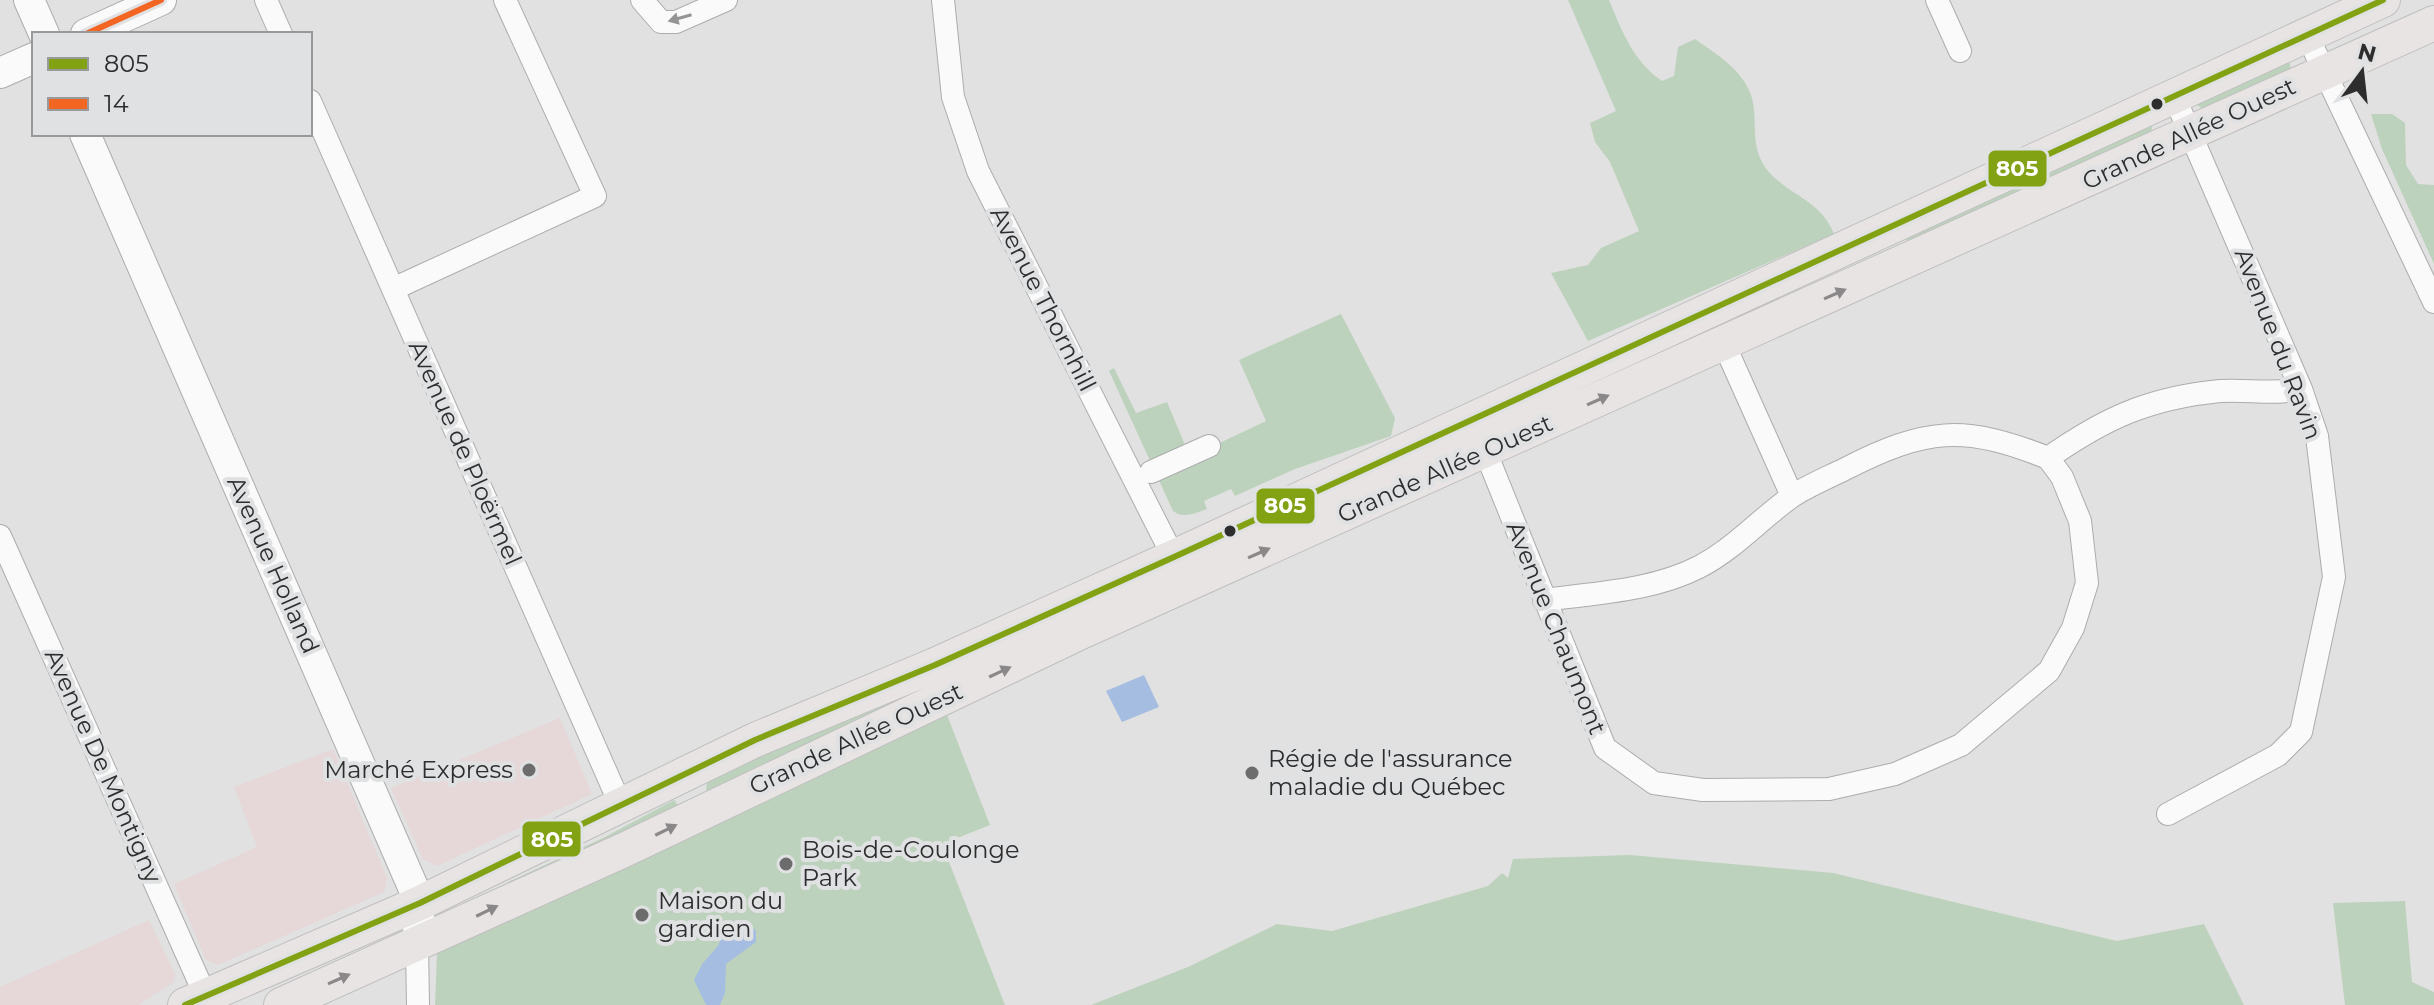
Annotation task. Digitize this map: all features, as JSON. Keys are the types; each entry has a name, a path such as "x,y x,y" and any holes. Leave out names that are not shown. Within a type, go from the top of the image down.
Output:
{"main road":[{"path":"29,0 43,32"},
{"path":"90,32 161,0"},
{"name":"Grande Allée Ouest","path":"281,1005 417,945 1181,571 1471,419 2307,35 2339,10 2383,0"},
{"name":"Grande Allée Ouest","path":"196,1001 420,903 755,740 935,665 1485,451 2434,23"},
{"path":"0,73 32,59"},
{"name":"Avenue Holland","path":"86,136 420,903 417,945"},
{"path":"1890,227 1906,262"}],"street":[{"path":"266,0 280,32"},
{"path":"393,289 595,196 505,0"},
{"path":"642,0 661,22 676,22 726,0"},
{"path":"1937,0 1960,51"},
{"name":"Avenue Thornhill","path":"945,1 953,97 978,171 1181,571"},
{"path":"2307,35 2434,302"},
{"name":"Avenue du Ravin","path":"2168,814 2278,755 2301,732 2334,577 2317,436 2301,389 2174,96"},
{"name":"Avenue de Ploërmel","path":"312,106 621,806"},
{"path":"1724,344 1792,496"},
{"path":"1544,600 1638,587 1697,568 1744,537 1792,496 1909,439 1958,433 1986,437 2048,458 2092,426 2167,398 2223,391 2284,393 2301,389"},
{"name":"Avenue Chaumont","path":"1471,419 1605,748 1654,783 1703,790 1829,789 1895,774 1961,745 2049,671 2073,628 2087,583 2080,521 2062,477 2048,458"},
{"path":"1151,472 1209,446"},
{"name":"Avenue De Montigny","path":"0,536 196,1001"},
{"name":"Avenue Holland","path":"417,945 418,1005"}],"shaded area":[{"path":"560,718 592,794 437,866 423,859 391,788"},
{"path":"333,749 387,878 384,892 218,965 206,960 174,884 257,847 234,787"},
{"path":"149,920 175,974 174,982 138,1005 0,1005 0,987"}],"green space":[{"path":"1568,0 1609,0 1636,55 1662,81 1674,76 1678,47 1695,39 1728,63 1751,95 1757,149 1765,167 1821,213 1834,234 1588,341 1551,273 1588,265 1601,248 1639,231 1610,162 1595,142 1590,123 1616,111"},
{"path":"2289,59 2291,70 2206,111 2197,105 2198,99"},
{"path":"2371,114 2392,114 2405,123 2406,165 2418,184 2434,185 2434,264 2382,149"},
{"path":"2152,125 2151,137 1908,242 1905,237"},
{"path":"1341,314 1395,418 1391,436 1295,469 1235,496 1231,489 1204,501 1207,509 1185,515 1173,511 1109,371 1114,368 1136,413 1167,402 1190,457 1266,421 1239,360"},
{"path":"914,682 916,687 873,713 708,792 707,783"},
{"name":"Bois-de-Coulonge Park","path":"947,715 990,825 942,844 1005,1005 435,1005 437,952"},
{"path":"674,800 679,806 453,910 603,838"},
{"path":"1630,855 1833,873 2117,941 2204,924 2244,1005 1091,1005 1188,967 1277,924 1332,931 1488,886 1502,873 1508,878 1513,859"},
{"path":"2405,901 2412,982 2434,992 2434,1005 2345,1005 2333,903"}],"water":[{"path":"1144,675 1159,707 1122,722 1106,691"},
{"path":"728,922 750,924 756,931 756,942 726,964 725,993 720,1005 706,1005 694,980 702,964 718,946"}],"transit line":[{"name":"14","path":"90,32 161,0"},
{"name":"805","path":"185,1005 420,903 755,740 935,665 1174,557 2383,0"}],"place":[{"name":"Marché Express","path":"529,770"},
{"name":"Régie de l'assurance maladie du Québec","path":"1252,773"},
{"name":"Bois-de-Coulonge Park","path":"786,864"},
{"name":"Maison du gardien","path":"642,915"}]}
